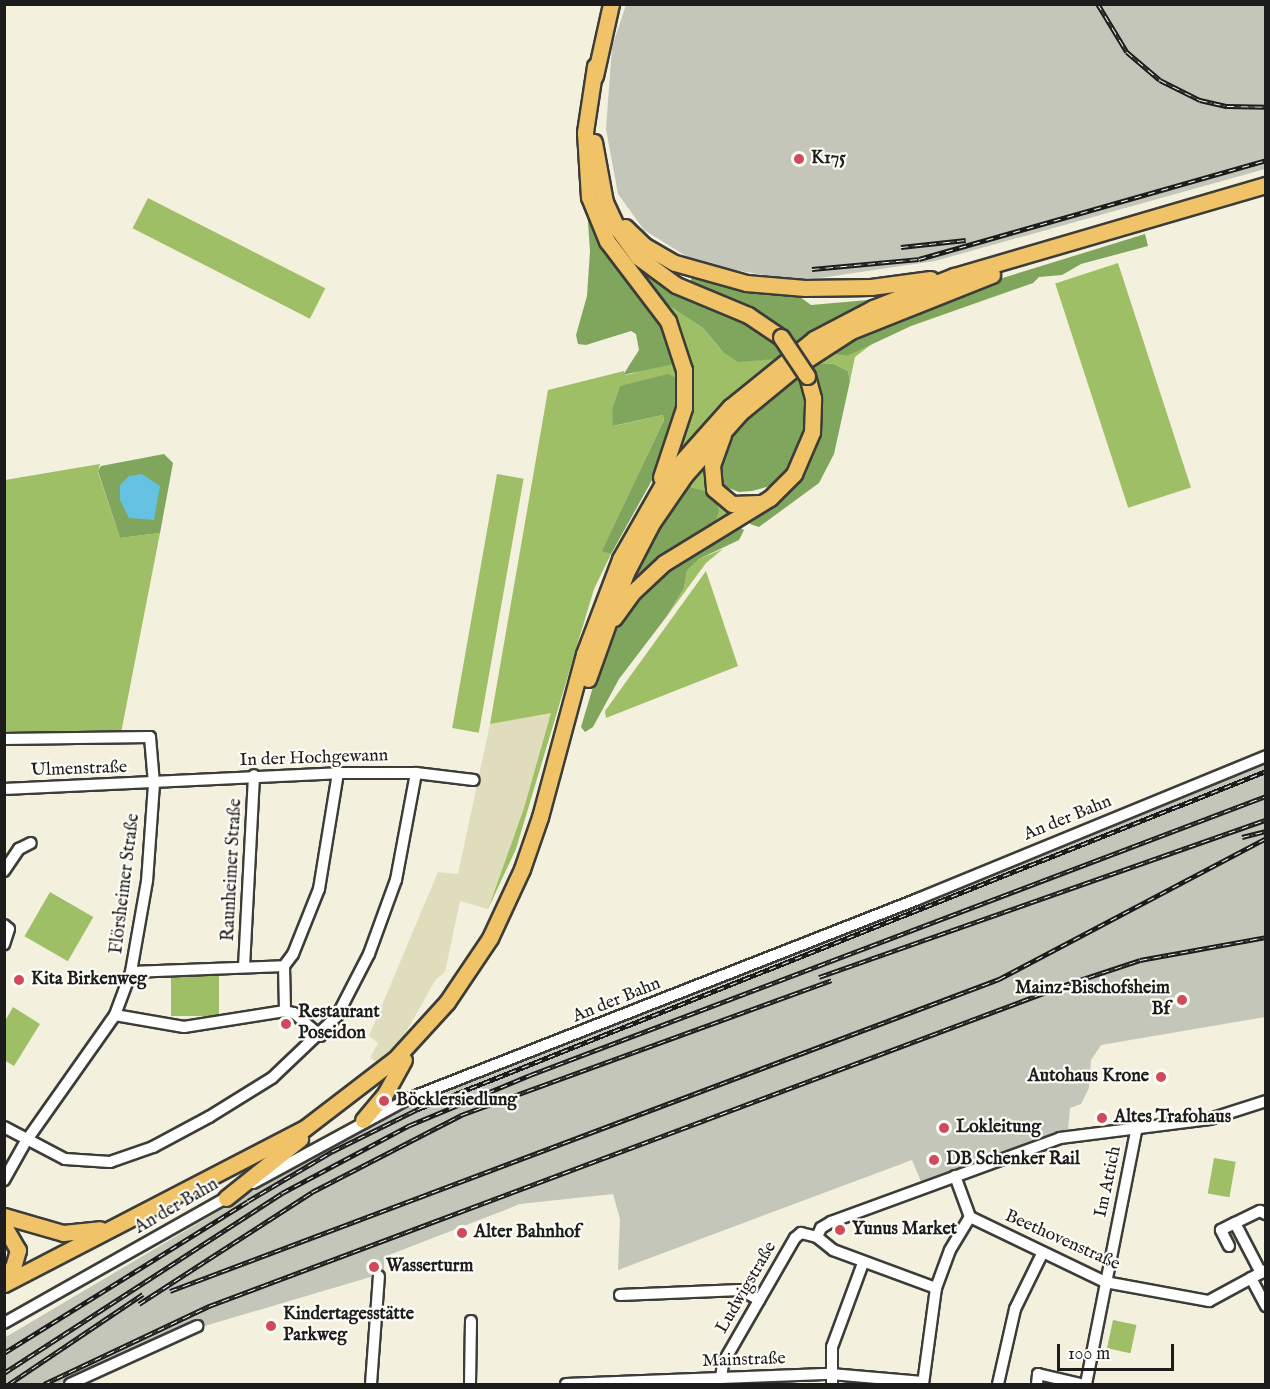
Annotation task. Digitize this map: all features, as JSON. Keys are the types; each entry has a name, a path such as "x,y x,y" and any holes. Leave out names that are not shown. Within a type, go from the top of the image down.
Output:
{"highway":[{"path":"4,1284 260,1154 349,1098 413,1041 463,981 502,914 522,869 595,619 620,559 649,505 677,436 685,396 684,370 668,321 607,241 589,197 585,132 596,66 611,4"},
{"path":"596,66 594,142 601,189 617,228 646,265 676,285 757,320 781,337 807,376 814,410 809,443 794,474 770,498 664,563 633,592 601,638"},
{"path":"649,505 702,435 789,357 814,339 873,308 954,276 1266,184"},
{"path":"601,189 621,221 645,246 675,263 714,276 805,288 871,287 954,276"},
{"path":"226,1198 300,1139 369,1092 404,1060 462,995 510,915 548,819 601,638 626,573 652,523 685,475 726,427 797,366 881,317 998,273 1266,193"},
{"path":"726,427 712,465 714,489 726,501 739,506 770,498"},
{"path":"363,1120 385,1094 404,1060"},
{"path":"4,1293 300,1139"},
{"path":"4,1216 77,1234 126,1222"},
{"path":"4,1226 18,1250 13,1267 4,1278"}],"street":[{"name":"Flörsheimer Straße","path":"4,739 150,737 154,784 147,881 131,972 114,1016 26,1141 4,1180"},
{"name":"An der Bahn","path":"4,1323 363,1120 1266,756"},
{"name":"In der Hochgewann","path":"154,784 254,776 338,773 416,773 474,780"},
{"path":"285,1011 284,966 293,954 319,890 338,773"},
{"path":"4,1127 26,1141 80,1162 124,1159 209,1117 273,1078 320,1036 350,992 388,901 416,773"},
{"name":"Raunheimer Straße","path":"244,967 254,776"},
{"name":"Ulmenstraße","path":"4,789 154,784"},
{"path":"4,871 18,849 31,843"},
{"path":"4,926 9,929 4,944"},
{"path":"131,972 284,966"},
{"path":"114,1016 184,1027 285,1011 294,1014 320,1036"},
{"path":"936,1288 863,1263 825,1247 817,1237 821,1228 831,1222 1060,1138 1210,1119 1266,1101"},
{"name":"Im Attich","path":"1086,1384 1137,1128"},
{"path":"923,1383 936,1288 950,1250 970,1217 955,1176"},
{"path":"1229,1246 1221,1230 1260,1211 1266,1214"},
{"name":"Beethovenstraße","path":"970,1217 1042,1254 1105,1282 1209,1300 1259,1274"},
{"path":"1236,1223 1259,1274 1266,1306"},
{"name":"Ludwigstraße","path":"721,1378 723,1363 795,1238 801,1233 817,1237"},
{"path":"998,1384 1015,1309 1042,1254"},
{"path":"831,1379 835,1337 863,1263"},
{"path":"371,1384 379,1276"},
{"path":"620,1295 741,1290 759,1300"},
{"path":"471,1321 471,1384"},
{"path":"70,1384 197,1326"},
{"path":"1037,1384 1038,1374 1080,1384"},
{"name":"Mainstraße","path":"569,1384 670,1382 721,1378 750,1381 831,1379 923,1383"}],"shaded area":[{"path":"626,5 1265,5 1265,169 935,261 800,281 699,264 644,230 618,194 606,129 612,47"},
{"path":"552,712 524,808 488,909 460,901 445,972 436,979 402,1039 377,1062 370,1058 378,1043 369,1036 438,872 458,874 490,724"},
{"path":"1265,760 1265,1017 1101,1045 1091,1060 1089,1088 1081,1104 1070,1108 1068,1130 922,1184 912,1160 618,1270 620,1219 613,1194 520,1204 384,1257 384,1273 181,1333 95,1365 60,1384 5,1384 4,1338 351,1133 402,1107"}],"green space":[{"path":"148,198 325,288 310,319 133,228"},
{"path":"587,208 666,325 674,364 623,375 639,350 636,334 631,331 586,345 578,344 576,335 587,296 590,251"},
{"path":"1145,234 1148,246 1081,264 1062,275 1039,277 1033,283 911,326 847,356 831,354 865,330 954,293"},
{"path":"1118,263 1191,487 1128,508 1055,283"},
{"path":"637,270 643,270 763,329 786,353 775,359 738,362 723,352 703,328 657,298"},
{"path":"693,275 796,294 811,305 868,300 800,346 784,330 689,285"},
{"path":"657,298 703,328 723,352 786,353 723,407 665,475 682,440 689,406"},
{"path":"877,340 855,357 850,381 848,371 834,364 817,363 831,354 847,356"},
{"path":"676,360 682,379 620,386 612,408 614,426 663,415 664,420 603,550 611,554 594,589 516,849 488,909 524,808 551,713 490,724 548,390 624,371 624,375 631,374"},
{"path":"817,363 834,364 848,371 850,381 834,454 819,483 759,527 750,524 751,517 801,477 811,458 821,414 813,367"},
{"path":"799,373 806,385 808,424 784,476 774,485 752,491 739,492 723,486 717,479 724,445 745,420"},
{"path":"668,374 680,380 682,401 661,464 611,554 602,551 664,420 663,415 613,426 612,408 620,386"},
{"path":"714,447 708,477 746,508 708,530 678,493"},
{"path":"164,454 173,463 160,533 120,538 98,471 101,466"},
{"path":"100,464 98,472 120,538 160,533 121,733 5,737 5,480"},
{"path":"497,474 524,479 479,733 452,728"},
{"path":"689,487 708,492 715,499 719,510 716,521 624,592 678,493"},
{"path":"735,525 744,530 739,540 699,559 687,571 684,588 667,616 619,679 593,727 585,732 581,727 598,670 621,620 651,582 677,559"},
{"path":"723,549 706,563 667,616 684,588 687,571 699,559"},
{"path":"706,571 738,666 606,718 605,711"},
{"path":"50,892 93,917 68,961 24,936"},
{"path":"171,975 219,975 219,1016 171,1016"},
{"path":"13,1007 40,1024 14,1066 4,1060 5,1021"},
{"path":"1214,1158 1236,1162 1229,1197 1208,1193"},
{"path":"1113,1320 1136,1325 1130,1353 1107,1348"}],"water":[{"path":"142,474 160,486 154,520 129,518 120,500 120,485 129,476"}],"railway":[{"path":"1098,4 1127,52 1160,80 1200,100 1227,106 1266,107"},
{"path":"812,269 919,259 1266,160"},
{"path":"901,247 966,240"},
{"path":"4,1353 248,1201 333,1151 418,1109 1266,771"},
{"path":"4,1373 282,1193 410,1125 530,1075 1266,796"},
{"path":"819,977 1266,820"},
{"path":"1242,837 1266,831"},
{"path":"170,1291 999,979 1266,838"},
{"path":"44,1384 209,1306 1062,986 1140,960 1266,937"},
{"path":"139,1304 312,1192 461,1115 831,980"},
{"path":"9,1384 143,1294"}],"place":[{"name":"K175","path":"799,159"},
{"name":"Kita Birkenweg","path":"19,980"},
{"name":"Mainz-Bischofsheim Bf","path":"1182,1000"},
{"name":"Restaurant Poseidon","path":"286,1024"},
{"name":"Autohaus Krone","path":"1161,1077"},
{"name":"Böcklersiedlung","path":"384,1101"},
{"name":"Altes Trafohaus","path":"1102,1118"},
{"name":"Lokleitung","path":"944,1128"},
{"name":"DB Schenker Rail","path":"934,1160"},
{"name":"Yunus Market","path":"840,1230"},
{"name":"Alter Bahnhof","path":"462,1233"},
{"name":"Wasserturm","path":"374,1267"},
{"name":"Kindertagesstätte Parkweg","path":"271,1326"}]}
